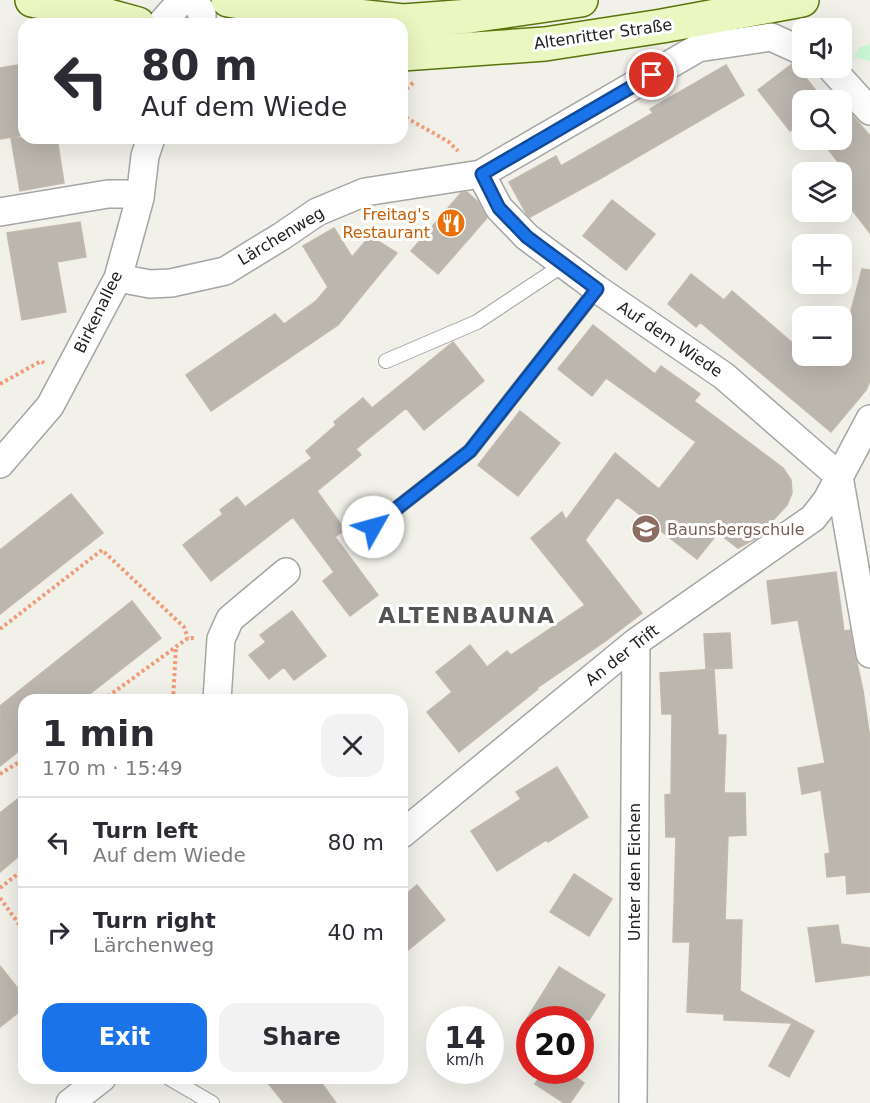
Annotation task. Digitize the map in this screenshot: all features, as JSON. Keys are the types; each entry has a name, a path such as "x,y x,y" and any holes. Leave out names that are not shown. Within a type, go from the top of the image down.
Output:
{"main road":[{"path":"32,0 78,16 93,18"},
{"name":"Altenritter Straße","path":"228,0 376,18"},
{"name":"Altenritter Straße","path":"408,53 543,20 581,0"},
{"name":"Altenritter Straße","path":"408,21 470,16 673,24 801,0"}],"street":[{"path":"166,18 182,0"},
{"path":"193,0 202,12 202,18"},
{"name":"Lärchenweg","path":"118,278 150,284 171,283 225,271 317,212 365,192 470,175 698,48 771,38 792,47"},
{"path":"840,78 870,111"},
{"name":"Birkenallee","path":"0,464 50,406 118,278 140,198 145,156 149,144"},
{"name":"Auf dem Wiede","path":"470,175 527,237 597,289 724,376 839,476"},
{"path":"0,212 108,194 126,194 140,198"},
{"name":"An der Trift","path":"408,829 636,642 813,518 827,500 870,419"},
{"path":"839,476 870,654"},
{"path":"217,694 221,639 230,619 286,572"},
{"name":"Unter den Eichen","path":"633,1103 636,642"},
{"path":"70,1103 94,1084"}],"lane":[{"path":"386,361 477,322 563,265"},
{"path":"373,527 470,451 597,289"},
{"path":"179,1084 212,1103"}],"path":[{"path":"408,119 456,148 470,175"},
{"path":"0,384 41,361 66,376"},
{"path":"0,629 102,549 184,627 188,638"},
{"path":"112,694 188,638 221,639"},
{"path":"173,694 176,647"},
{"path":"0,774 18,763"},
{"path":"0,888 18,874"},
{"path":"0,898 18,923"}],"green space":[{"path":"870,44 870,61 854,57 859,48"}],"building":[{"path":"792,64 792,78 806,78 815,90 792,90 792,129 790,131 758,90"},
{"path":"18,65 18,136 0,139 0,68"},
{"path":"726,65 744,95 603,177 530,217 527,215 509,182 556,156 561,166 653,113 650,109"},
{"path":"852,115 870,136 870,233 852,210 852,162 838,162 829,150 852,150"},
{"path":"11,138 18,138 18,144 58,144 64,183 20,191"},
{"path":"467,192 478,202 487,218 438,274 411,251 461,193"},
{"path":"612,200 655,234 626,270 583,236"},
{"path":"80,222 86,257 57,262 66,312 22,320 7,233"},
{"path":"334,228 352,257 370,236 397,253 338,325 211,411 186,375 275,314 284,324 316,301 328,287 303,246"},
{"path":"862,269 870,270 870,381 866,390 831,432 700,322 696,327 668,304 691,274 724,300 732,291 792,342 792,366 852,366 852,307"},
{"path":"593,325 655,374 661,366 700,394 694,401 783,468 791,480 792,493 787,505 757,538 738,548 718,533 697,559 617,497 585,540 642,613 537,688 459,752 427,712 452,692 436,672 470,645 487,667 507,651 511,655 585,605 531,538 562,512 566,520 615,453 659,489 696,442 606,378 592,396 558,369"},
{"path":"453,342 484,381 424,430 406,408 356,449 361,455 317,491 345,530 335,537 378,595 350,616 323,581 334,572 293,517 211,581 183,545 223,514 220,510 237,497 245,507 312,458 306,451 336,425 334,422 363,398 372,408"},
{"path":"520,411 560,443 518,496 478,465"},
{"path":"71,494 103,533 0,614 0,550"},
{"path":"836,572 844,631 850,630 870,739 870,892 847,894 846,875 827,877 825,854 830,853 821,790 802,794 798,768 825,763 798,620 772,624 767,581"},
{"path":"132,601 161,638 90,694 18,694 18,752 0,766 0,706"},
{"path":"292,611 326,656 294,680 284,667 269,679 249,655 266,642 260,635"},
{"path":"730,633 732,668 706,669 704,634"},
{"path":"714,669 718,735 726,735 724,793 745,793 746,835 728,836 725,920 742,920 740,991 814,1031 789,1077 769,1066 792,1023 724,1020 724,1014 687,1012 690,942 673,942 676,837 666,837 665,795 671,794 672,714 662,714 660,673"},
{"path":"557,767 588,817 497,871 471,831 521,799 516,792"},
{"path":"18,799 18,857 0,872 0,813"},
{"path":"574,874 612,899 589,936 550,912"},
{"path":"417,885 445,920 408,950 408,892"},
{"path":"838,925 841,944 870,948 870,975 816,982 808,928"},
{"path":"0,966 18,988 18,1013 0,1027"},
{"path":"559,967 605,995 594,1012 594,1006 535,1006"},
{"path":"269,1084 322,1084 336,1103 284,1103"},
{"path":"535,1084 583,1084 570,1103 564,1103"}],"place":[{"name":"Freitag's Restaurant","path":"451,223"},
{"name":"Baunsbergschule","path":"646,529"}],"district":[{"name":"ALTENBAUNA","path":"467,615"}],"route":[{"path":"373,527 470,451 597,289 527,237 499,208 482,174 652,75"}]}
